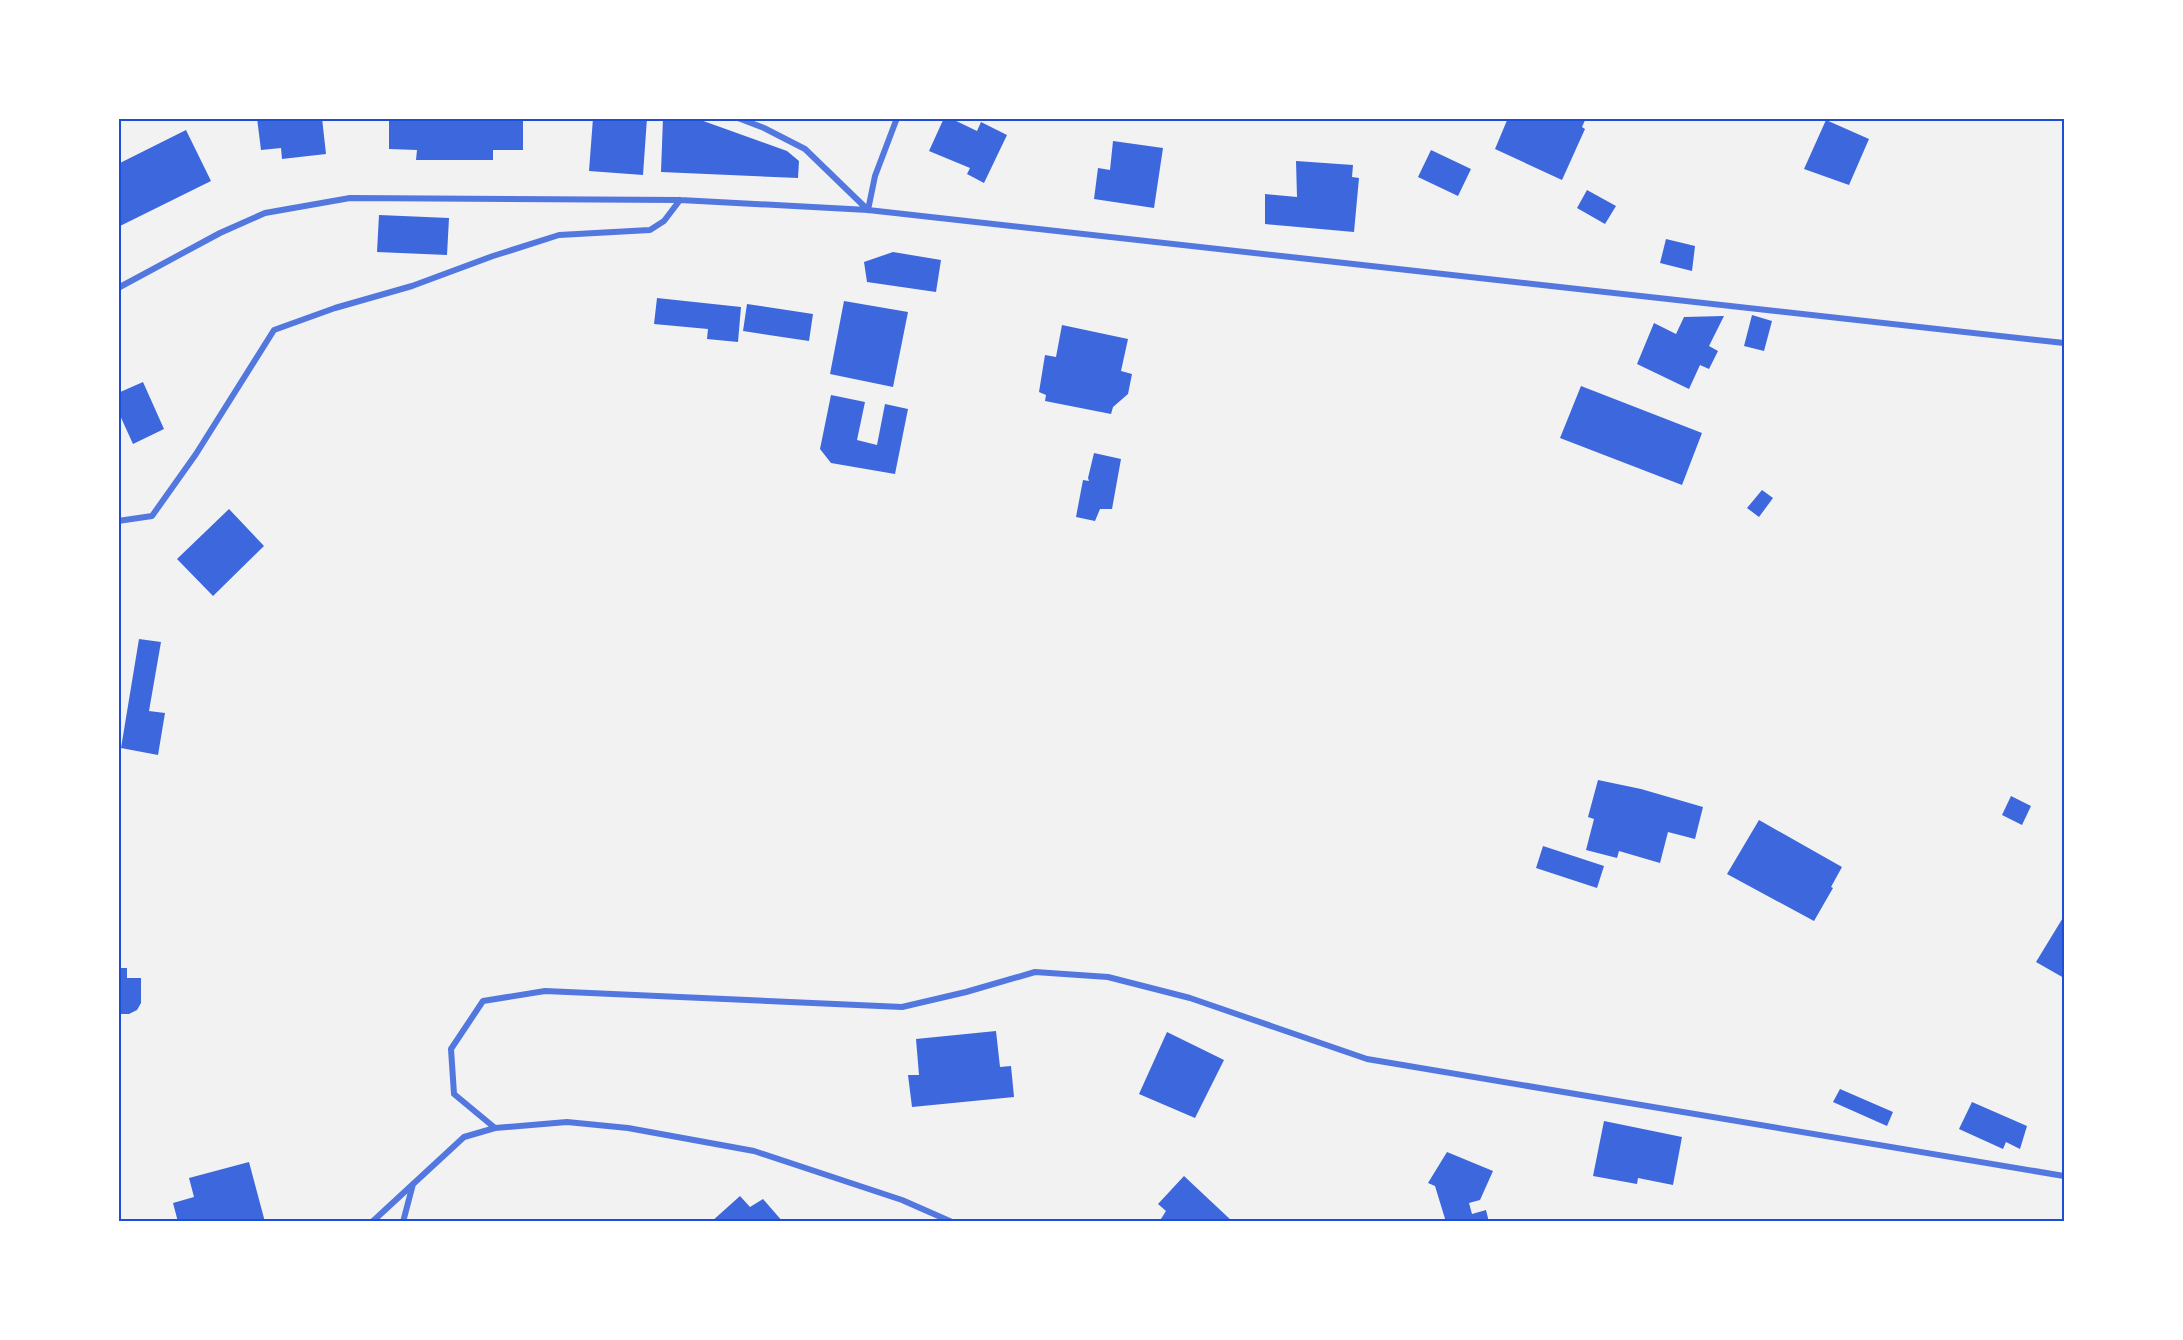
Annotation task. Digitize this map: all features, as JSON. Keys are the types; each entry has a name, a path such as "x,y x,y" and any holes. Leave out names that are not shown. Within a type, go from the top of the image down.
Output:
{"street":[{"path":"738,118 764,128 805,149 868,210"},
{"path":"868,210 875,176 897,118"},
{"path":"118,288 220,233 265,213 350,198 680,200 868,210 2064,343"},
{"path":"118,521 152,516 202,445 274,330 335,308 412,286 559,235 650,230 664,220 680,200"},
{"path":"495,1128 454,1094 452,1049 483,1001 545,992 902,1007 1035,972 1108,977 1190,998 1367,1059 2064,1176"},
{"path":"372,1221 464,1137 495,1128 567,1122 628,1128 754,1151 902,1200 952,1221"},
{"path":"403,1221 413,1184"}],"building":[{"path":"257,118 322,118 326,154 282,159 281,148 261,150"},
{"path":"389,118 523,118 523,150 493,150 493,160 416,160 417,150 389,149"},
{"path":"593,118 647,118 643,175 589,171"},
{"path":"663,118 695,118 787,151 799,161 798,178 661,172"},
{"path":"944,118 950,118 977,131 981,122 1007,135 984,183 967,174 970,168 929,151"},
{"path":"1508,118 1586,118 1582,127 1585,129 1562,180 1495,149"},
{"path":"1826,120 1869,139 1849,185 1804,169"},
{"path":"186,130 211,181 118,227 118,164"},
{"path":"1113,141 1163,148 1154,208 1094,199 1098,168 1110,170"},
{"path":"1431,150 1471,169 1458,196 1418,177"},
{"path":"1296,161 1353,165 1352,177 1359,178 1354,232 1265,224 1265,194 1297,197"},
{"path":"1587,190 1616,206 1605,224 1577,208"},
{"path":"379,215 449,218 447,255 377,252"},
{"path":"1666,239 1695,246 1692,271 1660,263"},
{"path":"893,252 941,260 936,292 867,282 864,262"},
{"path":"657,298 741,307 738,342 707,339 708,329 654,324"},
{"path":"844,301 908,312 893,387 830,374"},
{"path":"747,304 813,314 809,341 743,331"},
{"path":"1752,315 1772,321 1764,351 1744,346"},
{"path":"1724,316 1709,346 1718,351 1709,369 1700,365 1689,389 1637,364 1654,323 1676,334 1684,317"},
{"path":"1062,325 1128,339 1121,371 1132,374 1128,394 1113,407 1111,414 1045,401 1046,395 1039,392 1045,355 1056,357"},
{"path":"143,382 164,429 133,444 118,411 118,393"},
{"path":"1581,386 1702,433 1682,485 1560,438"},
{"path":"831,395 865,402 857,440 877,445 885,404 908,409 895,474 831,463 820,449"},
{"path":"1094,453 1121,459 1112,509 1100,509 1095,521 1076,517 1083,480 1089,481"},
{"path":"1762,490 1773,498 1759,517 1747,508"},
{"path":"229,509 264,546 213,596 177,559"},
{"path":"139,639 161,642 149,711 165,713 158,755 121,748"},
{"path":"1598,780 1641,789 1703,807 1695,839 1668,832 1660,863 1619,851 1617,858 1586,850 1594,819 1588,817"},
{"path":"2011,796 2031,806 2022,825 2002,815"},
{"path":"1759,820 1842,867 1814,921 1727,874"},
{"path":"1543,846 1604,866 1597,888 1536,868"},
{"path":"2064,916 2064,978 2036,962"},
{"path":"118,968 127,968 127,978 141,978 141,1003 137,1010 129,1014 118,1014"},
{"path":"996,1031 1000,1067 1011,1066 1014,1097 912,1107 908,1075 919,1075 916,1039"},
{"path":"1167,1032 1224,1060 1195,1118 1139,1094"},
{"path":"1840,1089 1893,1112 1887,1126 1833,1102"},
{"path":"1972,1102 2027,1126 2020,1149 2006,1142 2003,1149 1959,1129"},
{"path":"1604,1121 1682,1137 1673,1185 1638,1178 1637,1184 1593,1176"},
{"path":"1447,1152 1493,1171 1480,1200 1469,1203 1472,1214 1486,1210 1489,1222 1446,1222 1435,1186 1428,1183"},
{"path":"249,1162 265,1222 178,1222 173,1203 194,1197 189,1178"},
{"path":"1184,1176 1233,1222 1159,1222 1166,1211 1158,1204"},
{"path":"740,1196 750,1207 763,1199 783,1222 711,1222"}]}
